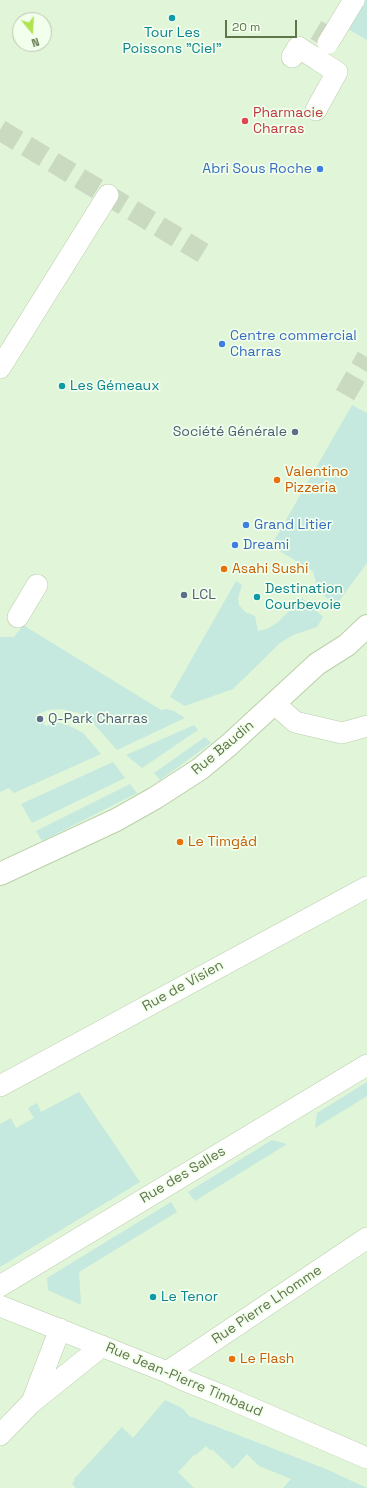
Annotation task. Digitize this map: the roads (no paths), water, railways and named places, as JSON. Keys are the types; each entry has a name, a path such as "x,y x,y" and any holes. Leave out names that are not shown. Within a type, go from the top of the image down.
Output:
{"main road":[{"name":"Rue Baudin","path":"0,874 129,812 155,798 200,769 275,704 317,664 348,645 364,626"}],"street":[{"path":"321,54 354,0"},
{"path":"292,57 298,47 321,54 338,72 316,110"},
{"path":"0,368 108,195"},
{"path":"18,617 37,585"},
{"path":"275,704 296,722 342,733 367,726"},
{"name":"Rue de Visien","path":"0,1086 367,886"},
{"name":"Rue des Salles","path":"0,1286 367,1065"},
{"name":"Rue Pierre Lhomme","path":"167,1372 367,1238"},
{"name":"Rue Jean-Pierre Timbaud","path":"0,1306 167,1372 367,1458"},
{"path":"31,1403 60,1329"},
{"path":"0,1435 31,1403 102,1346"}],"tunnel":[{"path":"316,30 338,43"},
{"path":"0,130 203,253"},
{"path":"345,395 367,357"}],"place":[{"name":"Tour Les Poissons \"Ciel\"","path":"172,18"},
{"name":"Pharmacie Charras","path":"245,121"},
{"name":"Abri Sous Roche","path":"320,169"},
{"name":"Centre commercial Charras","path":"222,344"},
{"name":"Les Gémeaux","path":"62,386"},
{"name":"Société Générale","path":"295,432"},
{"name":"Valentino Pizzeria","path":"277,480"},
{"name":"Grand Litier","path":"246,525"},
{"name":"Dreami","path":"235,545"},
{"name":"Asahi Sushi","path":"224,569"},
{"name":"LCL","path":"184,595"},
{"name":"Destination Courbevoie","path":"257,597"},
{"name":"Q-Park Charras","path":"40,719"},
{"name":"Le Timgåd","path":"180,842"},
{"name":"Le Tenor","path":"153,1297"},
{"name":"Le Flash","path":"232,1359"}]}
